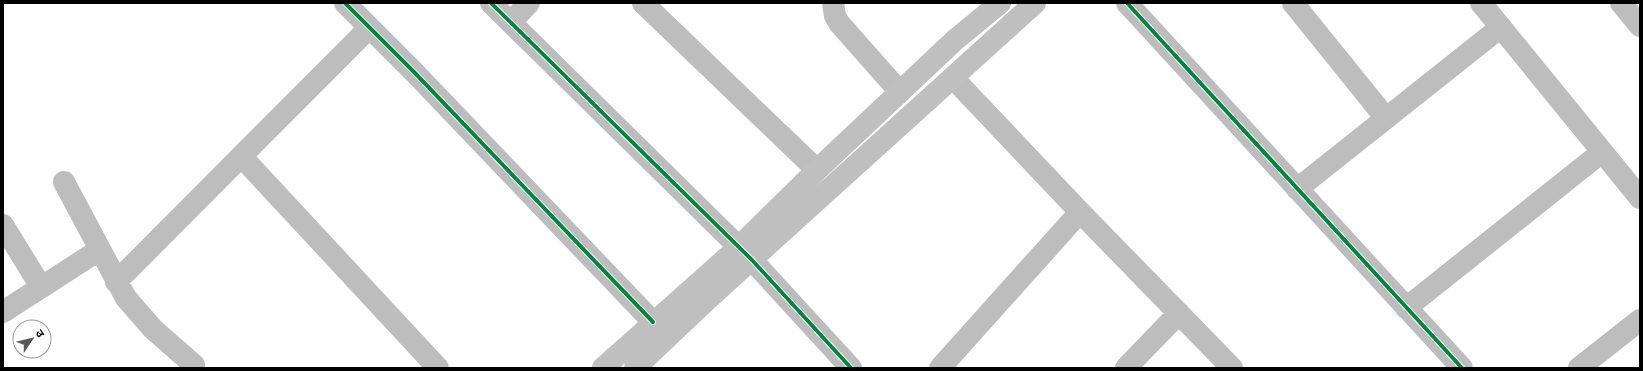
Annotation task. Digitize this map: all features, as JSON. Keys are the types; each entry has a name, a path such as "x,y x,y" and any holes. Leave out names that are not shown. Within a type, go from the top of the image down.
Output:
{"main road":[{"path":"636,368 745,253 817,170 955,40 1000,3"},
{"path":"603,368 653,322 745,253 953,78 1035,3"}],"street":[{"path":"345,3 653,322"},
{"path":"491,3 745,253 851,368"},
{"path":"510,22 529,3"},
{"path":"643,3 817,170"},
{"path":"834,3 835,16 840,23 900,92"},
{"path":"1127,3 1462,368"},
{"path":"1293,3 1385,117"},
{"path":"1482,3 1640,198"},
{"path":"1621,3 1640,26"},
{"path":"1297,189 1385,117 1501,27"},
{"path":"116,282 369,28"},
{"path":"953,78 1080,212 1232,368"},
{"path":"1406,308 1602,152"},
{"path":"241,156 438,368"},
{"path":"64,182 116,282 126,298 144,321 195,367"},
{"path":"940,368 1080,212"},
{"path":"3,225 41,287"},
{"path":"3,312 99,250"},
{"path":"1126,368 1179,313"},
{"path":"1579,368 1640,320"}],"cycle path":[{"path":"345,3 414,72 653,322"},
{"path":"491,3 752,260 851,368"},
{"path":"1127,3 1462,368"}]}
